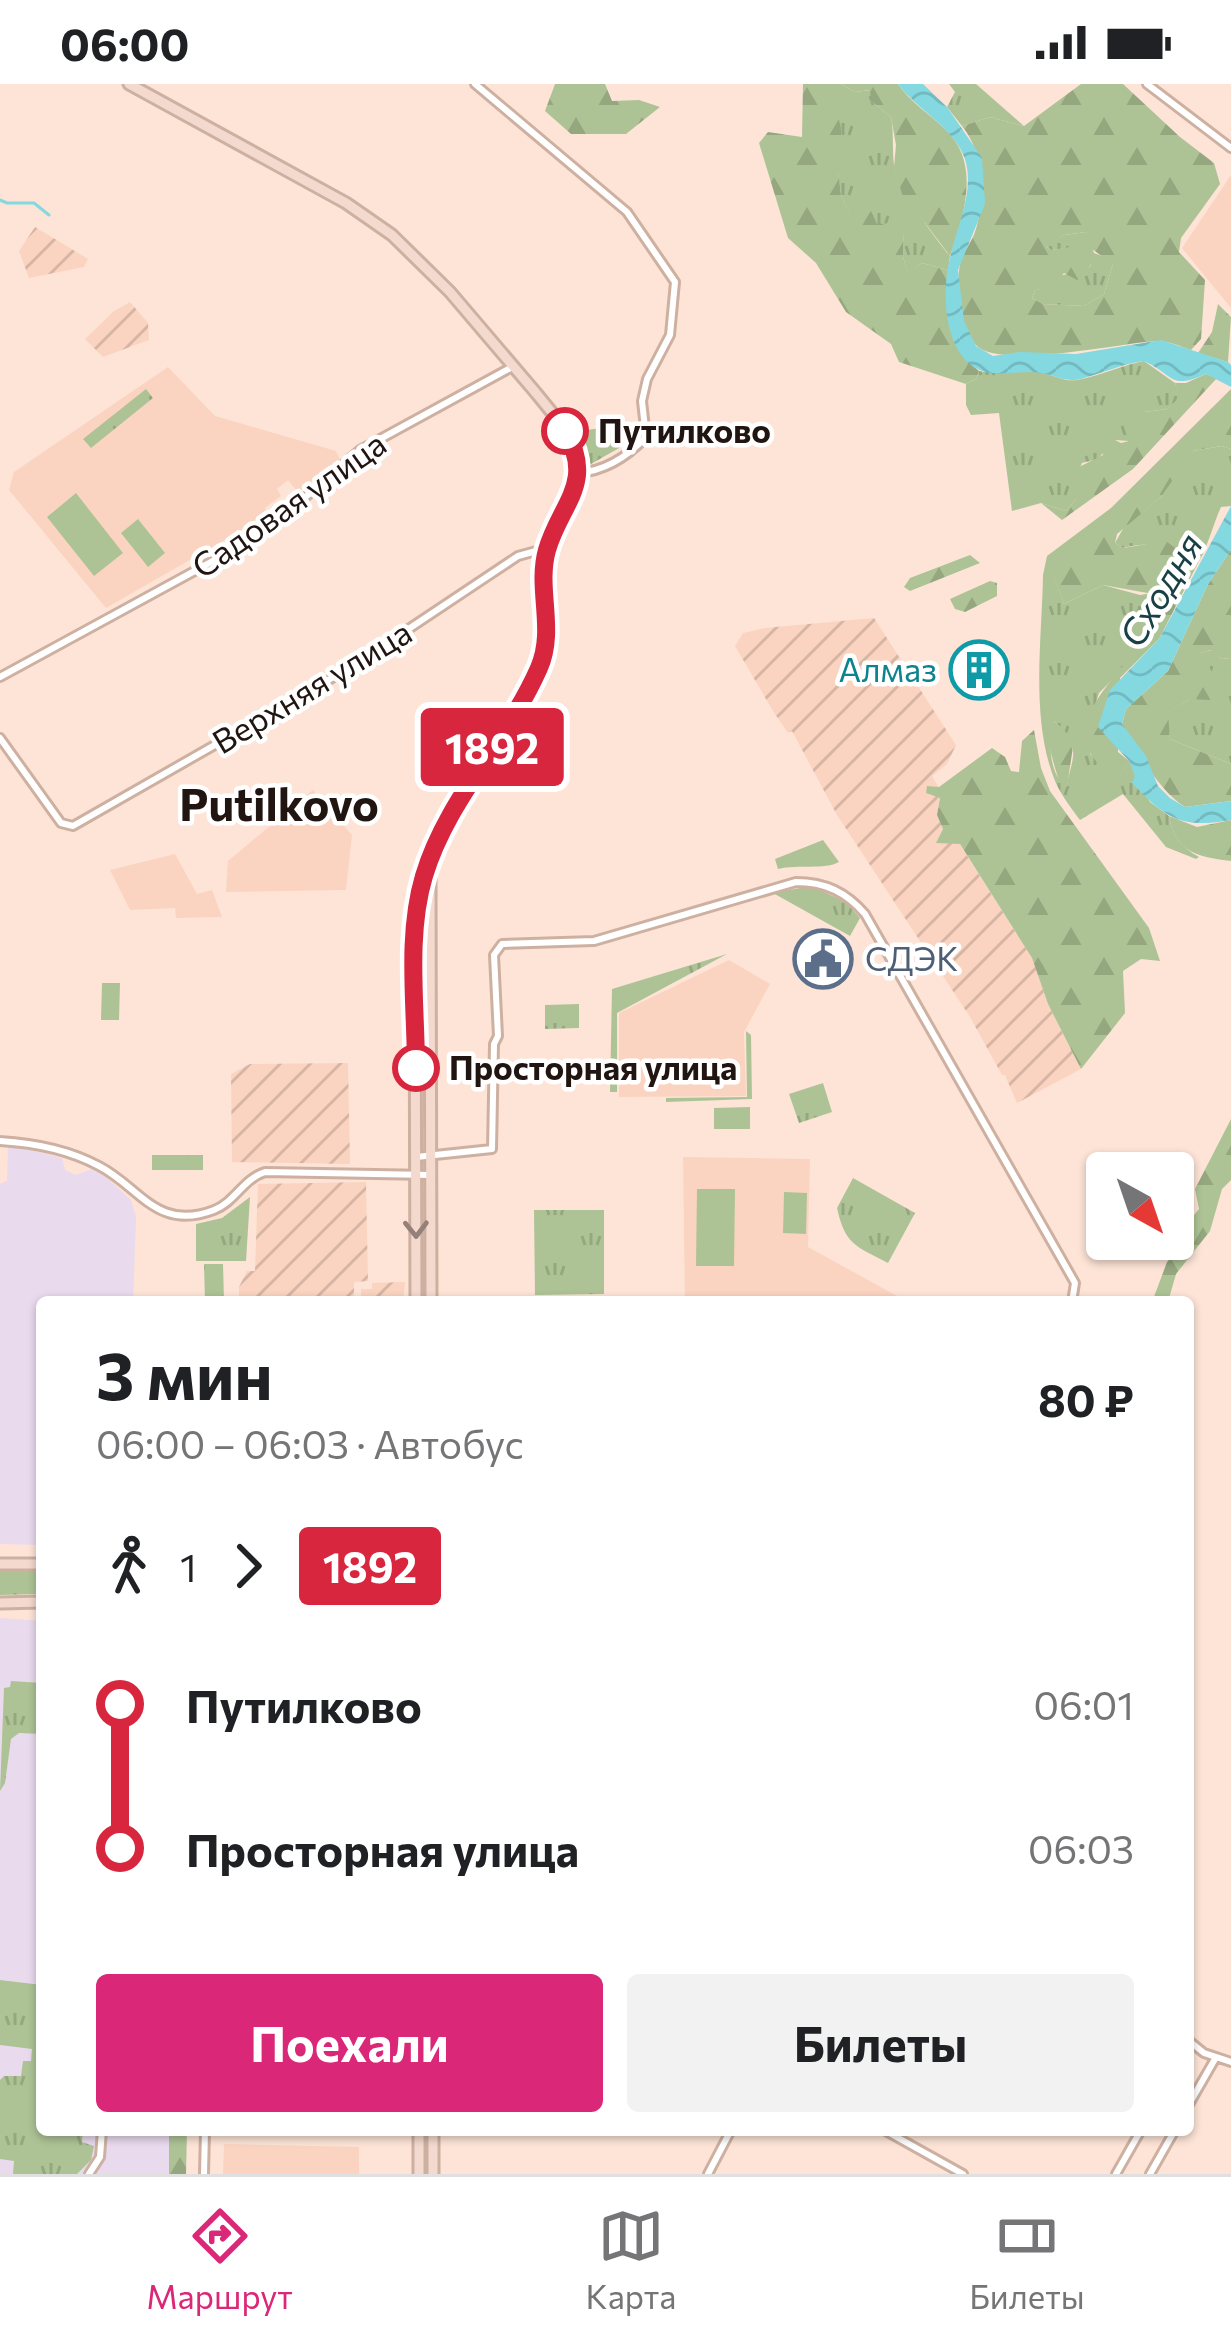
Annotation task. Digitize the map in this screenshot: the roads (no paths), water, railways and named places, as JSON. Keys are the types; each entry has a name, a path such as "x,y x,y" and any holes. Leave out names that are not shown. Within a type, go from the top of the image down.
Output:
{"main road":[{"path":"129,84 368,218 418,258 514,366 566,431 575,450 578,473 572,498 548,548 548,624 540,666 433,848 422,882 416,923 416,1296"},
{"path":"431,1296 428,923 433,848"},
{"path":"0,1564 36,1564"},
{"path":"0,1603 36,1601"},
{"path":"419,2136 419,2174"},
{"path":"433,2136 433,2174"}],"street":[{"path":"475,84 627,212 675,283 670,335 641,401 646,437 615,462 578,473"},
{"path":"1147,84 1231,148"},
{"name":"Садовая улица","path":"0,677 235,549 287,513 360,450 514,366"},
{"name":"Верхняя улица","path":"0,738 61,824 73,826 353,667 518,556 548,548"},
{"path":"416,1157 492,1149 498,1036 494,955 502,944 594,941 796,881 822,884 844,894 865,914 1075,1283 1073,1296"},
{"path":"0,1141 32,1143 92,1162 152,1208 178,1215 212,1211 230,1200 247,1180 265,1172 430,1175"},
{"path":"1194,2045 1215,2059 1231,2062"},
{"path":"1194,2096 1215,2059"},
{"path":"89,2174 100,2157 102,2136"},
{"path":"204,2174 205,2136"},
{"path":"708,2174 727,2136"},
{"path":"895,2136 963,2174"},
{"path":"1116,2174 1138,2136"},
{"path":"1150,2174 1171,2136"}],"water":[{"path":"898,84 923,84 947,107 982,158 985,204 958,270 964,321 976,346 993,356 1076,354 1161,340 1228,362 1231,387 1206,374 1179,381 1144,361 1072,380 1033,372 985,372 971,365 953,340 946,306 947,272 966,196 965,159 953,137"},
{"path":"1231,506 1231,550 1208,584 1168,671 1126,709 1122,724 1170,798 1185,807 1231,801 1231,820 1187,822 1165,813 1132,783 1135,776 1129,761 1098,727 1110,690 1159,639"}],"waterway":[{"path":"0,200 34,203 49,215"}],"place":[{"name":"Путилково","path":"565,431"},
{"name":"Алмаз","path":"979,670"},
{"name":"СДЭК","path":"823,959"},
{"name":"Просторная улица","path":"416,1068"}],"district":[{"name":"Putilkovo","path":"279,805"}],"water label":[{"name":"Сходня","path":"1161,590"}]}
